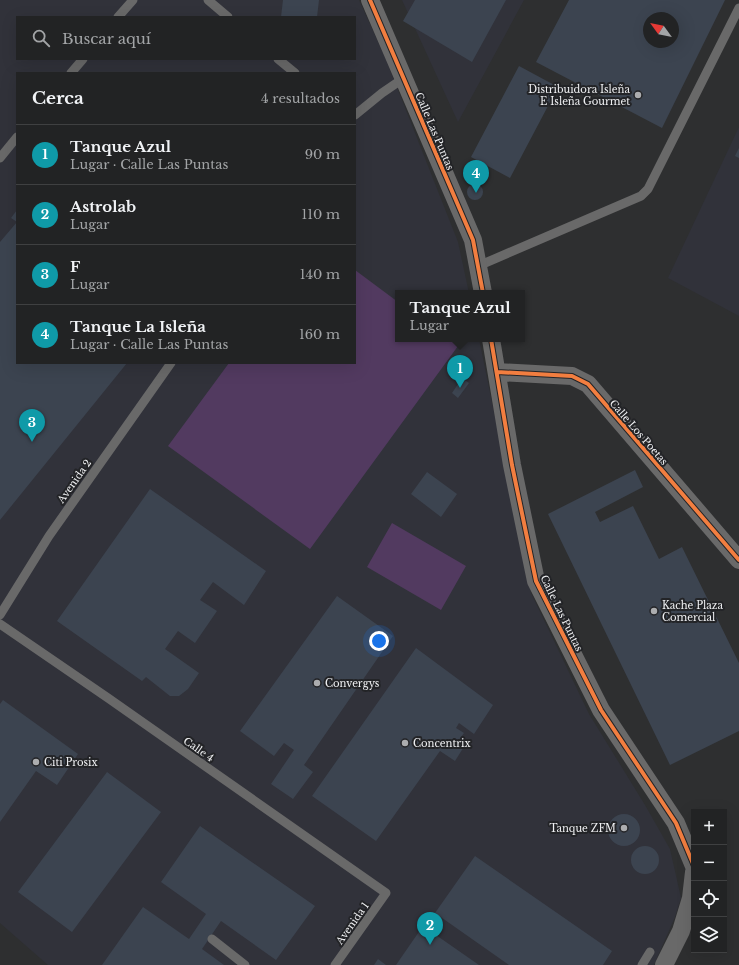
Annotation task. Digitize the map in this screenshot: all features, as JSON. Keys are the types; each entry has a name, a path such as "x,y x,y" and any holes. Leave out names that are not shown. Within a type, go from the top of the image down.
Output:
{"street":[{"name":"Calle Las Puntas","path":"374,3 404,78 473,240 482,290"},
{"name":"Calle Las Puntas","path":"492,342 512,465 536,581 601,710 676,823 691,859"},
{"name":"Calle Los Poetas","path":"497,372 572,376 588,384 739,560"},
{"path":"664,965 681,931 691,898 693,881"}],"lane":[{"path":"119,16 133,0"},
{"path":"208,0 227,16"},
{"path":"478,266 641,196 648,189 739,8"},
{"path":"72,72 82,60"},
{"path":"279,60 294,72"},
{"path":"356,115 382,93 404,78"},
{"path":"0,158 16,138"},
{"name":"Avenida 2","path":"0,615 49,536 170,364"},
{"name":"Calle 4","path":"0,624 386,893"},
{"name":"Avenida 1","path":"336,965 386,893"},
{"path":"212,939 245,965"},
{"path":"642,965 650,952"}],"shaded area":[{"path":"0,0 359,0 385,57 458,242 468,290 395,290 395,342 480,342 531,593 589,714 645,805 670,849 681,898 675,917 654,965 48,965 0,923"},
{"path":"402,0 524,0 458,122"},
{"path":"739,127 739,316 668,278"},
{"path":"356,271 395,300 395,342 453,342 458,346 310,549 168,446 228,364 356,364"},
{"path":"392,523 466,566 441,610 367,567"}],"building":[{"path":"283,0 319,0 317,16 281,16"},
{"path":"415,0 506,0 472,62 403,21"},
{"name":"Distribuidora Isleña E Isleña Gourmet","path":"569,0 725,0 662,128 536,62"},
{"path":"519,66 558,87 510,178 471,157"},
{"path":"739,148 739,158 735,156"},
{"path":"472,184 478,184 483,189 481,198 478,200 472,200 467,195 467,189"},
{"path":"16,211 16,221 11,218"},
{"path":"16,223 16,364 126,364 0,520 0,242"},
{"path":"462,378 469,383 458,398 452,393"},
{"name":"Kache Plaza Comercial","path":"635,470 643,487 595,512 600,522 633,506 659,559 682,547 739,663 739,731 670,765 548,514"},
{"path":"427,472 457,494 441,517 411,494"},
{"path":"150,489 266,571 244,605 213,582 200,600 217,611 195,643 178,631 165,649 199,673 188,689 179,696 170,696 146,677 142,681 57,621"},
{"name":"Convergys","path":"337,596 393,636 304,765 313,772 293,799 271,784 294,750 284,743 274,756 240,731"},
{"name":"Concentrix","path":"416,648 493,705 474,734 459,723 456,728 464,733 458,741 465,745 455,761 440,751 376,841 312,796"},
{"name":"Citi Prosix","path":"3,700 78,754 57,785 36,771 0,822 0,704"},
{"path":"107,772 161,812 72,932 18,892"},
{"name":"Tanque ZFM","path":"621,814 627,814 637,821 640,830 639,836 633,843 627,846 621,846 611,839 608,833 608,827 615,817"},
{"path":"200,826 315,906 276,960 221,921 202,949 224,965 102,965 143,907 189,939 206,914 161,882"},
{"name":"Tanque ZFM","path":"645,846 655,850 659,860 655,870 645,874 635,870 631,860 635,850"},
{"path":"475,856 612,951 603,965 509,965 435,913"},
{"path":"423,926 479,965 396,965"},
{"path":"378,959 386,965 374,965"}],"cycle path":[{"path":"370,0 473,240 482,290"},
{"path":"492,342 512,465 536,581 601,710 676,823 691,859"},
{"path":"497,372 572,376 588,384 739,560"}],"place":[{"name":"Distribuidora Isleña E Isleña Gourmet","path":"638,95"},
{"name":"Tanque La Isleña","path":"476,193"},
{"name":"Tanque Azul","path":"460,388"},
{"name":"F","path":"32,442"},
{"name":"Kache Plaza Comercial","path":"654,611"},
{"name":"Convergys","path":"317,683"},
{"name":"Concentrix","path":"405,743"},
{"name":"Citi Prosix","path":"36,762"},
{"name":"Tanque ZFM","path":"624,828"},
{"name":"Astrolab","path":"430,945"}]}
